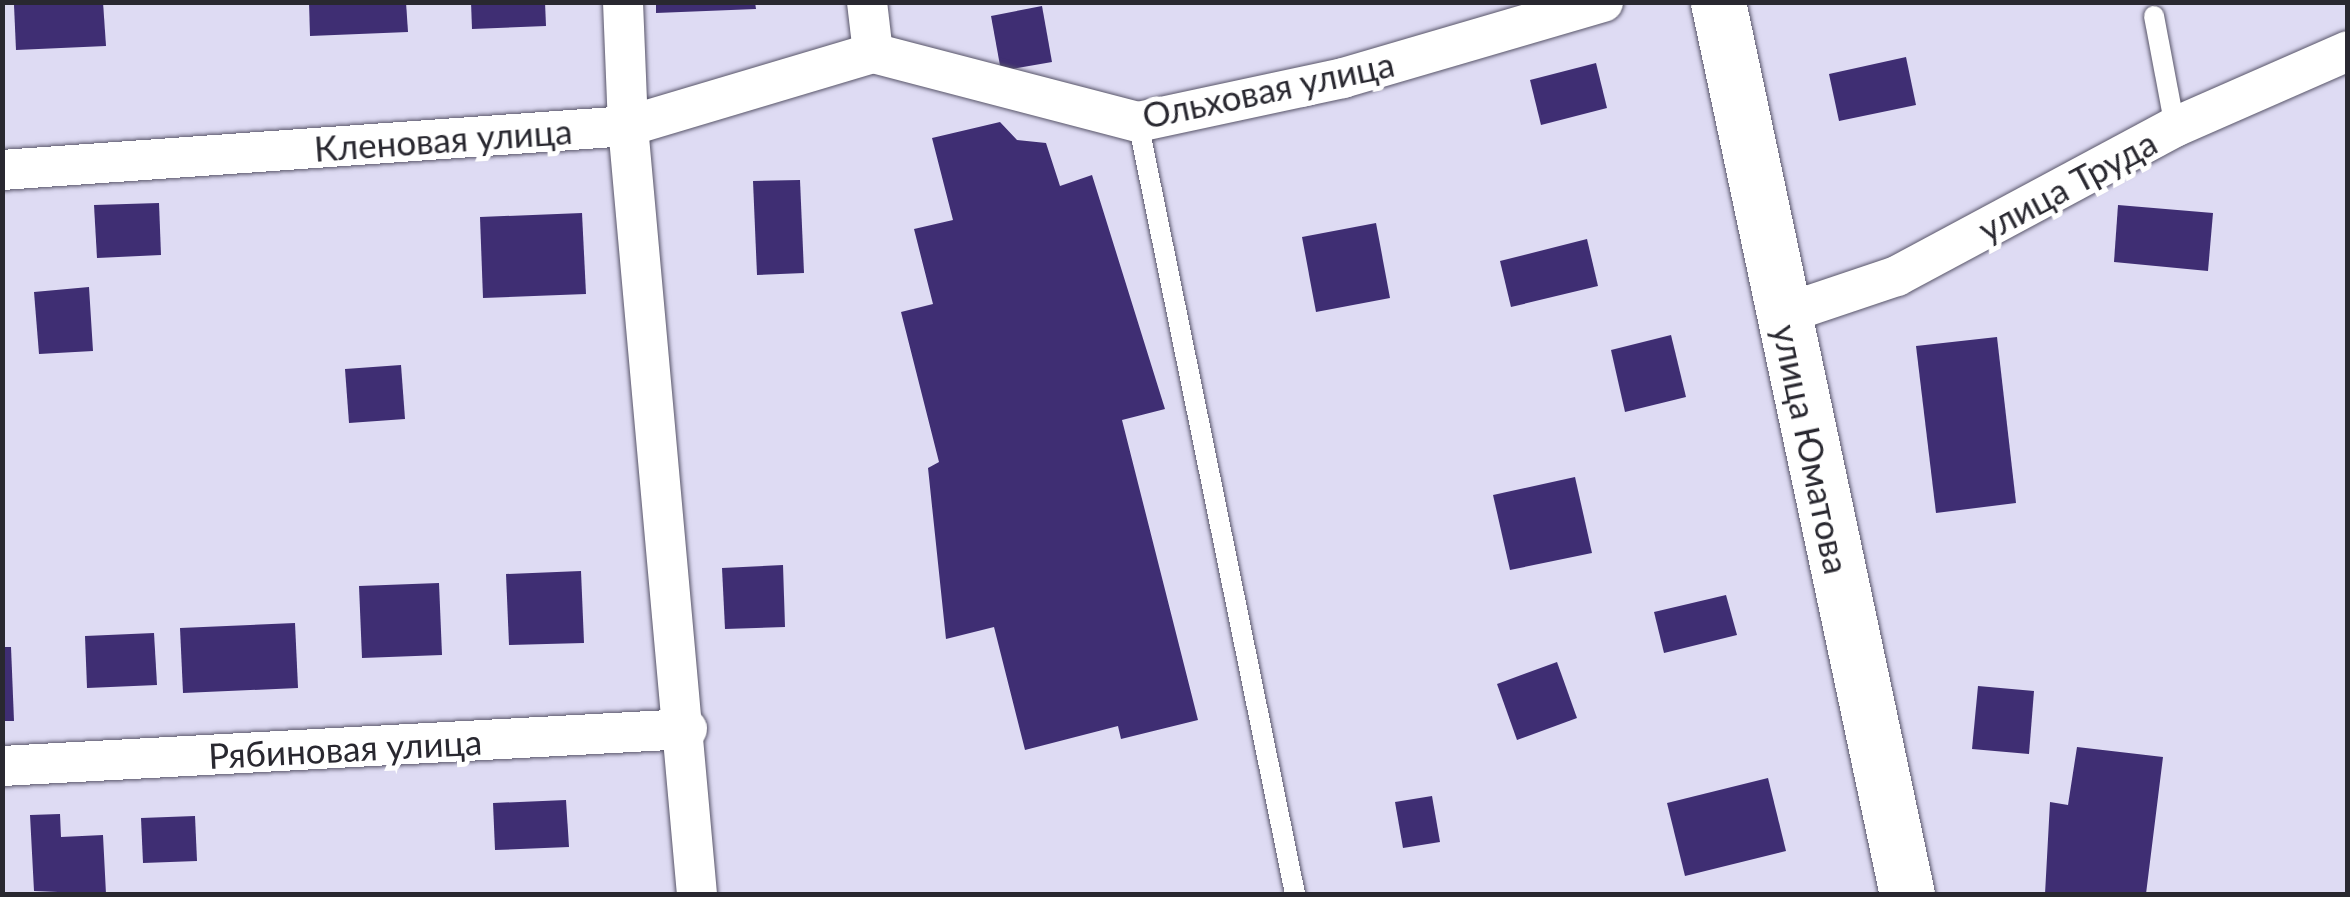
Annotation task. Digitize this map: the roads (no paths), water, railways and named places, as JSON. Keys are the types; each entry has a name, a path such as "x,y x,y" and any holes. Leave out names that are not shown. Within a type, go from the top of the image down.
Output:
{"main road":[{"name":"улица Юматова","path":"1718,2 1907,894"}],"street":[{"path":"623,2 628,126 687,730 697,894"},
{"path":"866,2 873,53"},
{"name":"Ольховая улица","path":"873,53 1138,122 1343,78 1603,2"},
{"name":"улица Труда","path":"1784,314 1896,276 2347,40"},
{"name":"Кленовая улица","path":"2,170 628,126 873,53"},
{"name":"Рябиновая улица","path":"2,766 687,730"}],"lane":[{"path":"2154,16 2175,127"},
{"path":"1138,122 1296,894"}]}
